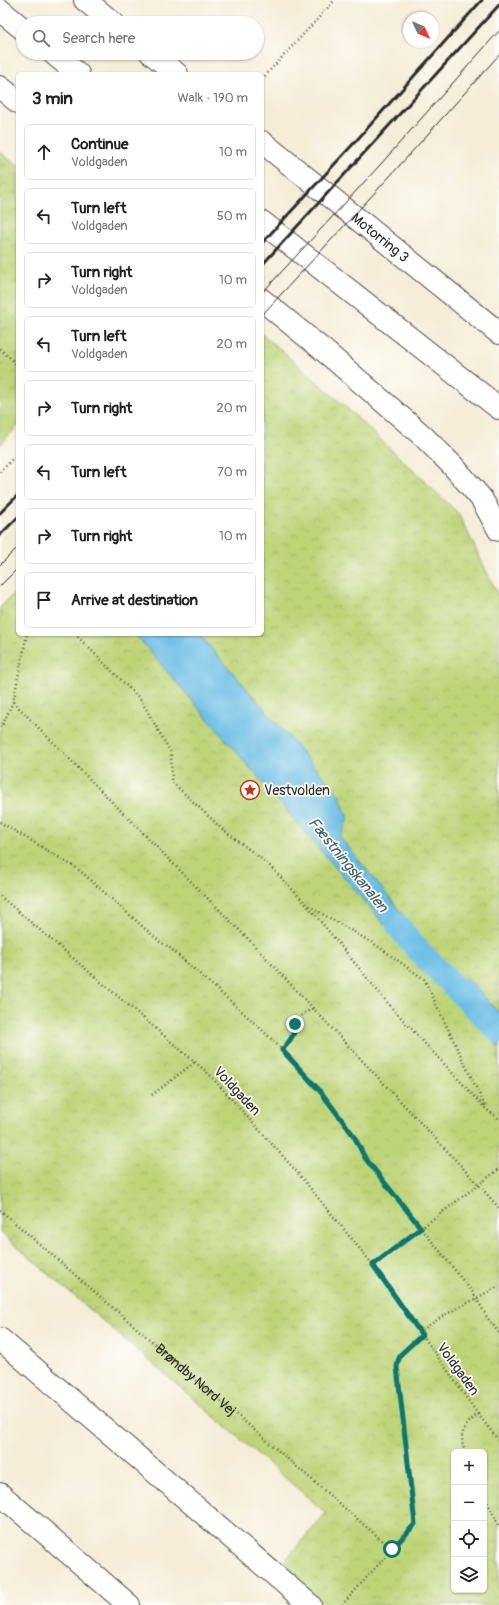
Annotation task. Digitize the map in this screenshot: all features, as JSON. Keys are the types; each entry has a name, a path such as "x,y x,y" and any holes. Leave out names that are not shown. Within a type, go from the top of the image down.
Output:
{"main road":[{"path":"85,0 104,16"},
{"path":"0,10 16,23"},
{"path":"61,60 76,72"},
{"path":"160,60 175,72"},
{"path":"0,87 16,100"},
{"name":"Motorring 3","path":"264,144 499,333"},
{"path":"264,224 499,408"},
{"path":"264,302 328,354 423,436 453,466 481,498 499,530"},
{"path":"465,305 499,325"},
{"path":"0,1338 307,1604"},
{"path":"0,1494 129,1605"}],"path":[{"path":"264,77 335,0"},
{"path":"0,349 16,363"},
{"path":"0,472 16,455"},
{"path":"0,727 2,726 14,702 27,636"},
{"path":"77,636 141,700 171,753 172,782 221,828 267,863 307,905 391,1007 486,1108 499,1119"},
{"path":"14,702 250,940 499,1208"},
{"path":"0,822 78,869 160,942 169,947 282,1050 320,1091 354,1136 365,1158 477,1299 487,1317 499,1333"},
{"name":"Voldgaden","path":"0,896 208,1074 297,1172 373,1265 419,1332 499,1441"},
{"path":"307,905 376,945 424,979 486,1108"},
{"path":"282,1050 288,1044 295,1031 297,1021 303,1014 314,1008"},
{"path":"152,1095 195,1062"},
{"path":"373,1265 499,1169"},
{"name":"Brøndby Nord Vej","path":"0,1210 392,1549"},
{"path":"419,1332 443,1316 499,1286"},
{"name":"Voldgaden","path":"342,1605 415,1524 399,1390 398,1361 406,1348 422,1335"},
{"name":"Voldgaden","path":"464,1449 461,1440 462,1432 478,1414"},
{"path":"487,1501 499,1526"}],"green space":[{"path":"0,152 16,164 16,428 0,445"},
{"name":"Vestvolden","path":"264,336 348,409 458,513 499,597 499,1605 325,1605 281,1565 326,1513 0,1232 0,608 16,591 16,636 264,636"}],"water":[{"path":"137,636 201,636 340,796 348,819 340,837 422,938 421,946 418,950 410,954"},
{"path":"467,978 499,1013 499,1048 447,994 452,986"}],"waterway":[{"name":"Fæstningskanalen","path":"397,925 418,950 499,1032"}],"tram line":[{"path":"264,291 380,165 499,31"},
{"path":"264,313 499,55"},
{"path":"0,565 16,549"},
{"path":"0,586 16,570"}],"railway":[{"path":"264,241 482,0"},
{"path":"264,263 499,5"},
{"path":"0,513 16,497"},
{"path":"0,535 16,519"}],"place":[{"name":"Vestvolden","path":"250,790"}],"route":[{"path":"295,1024 293,1036 282,1050 320,1091 354,1136 365,1158 421,1228 373,1265 422,1335 401,1354 397,1367 415,1524 392,1549"}]}
